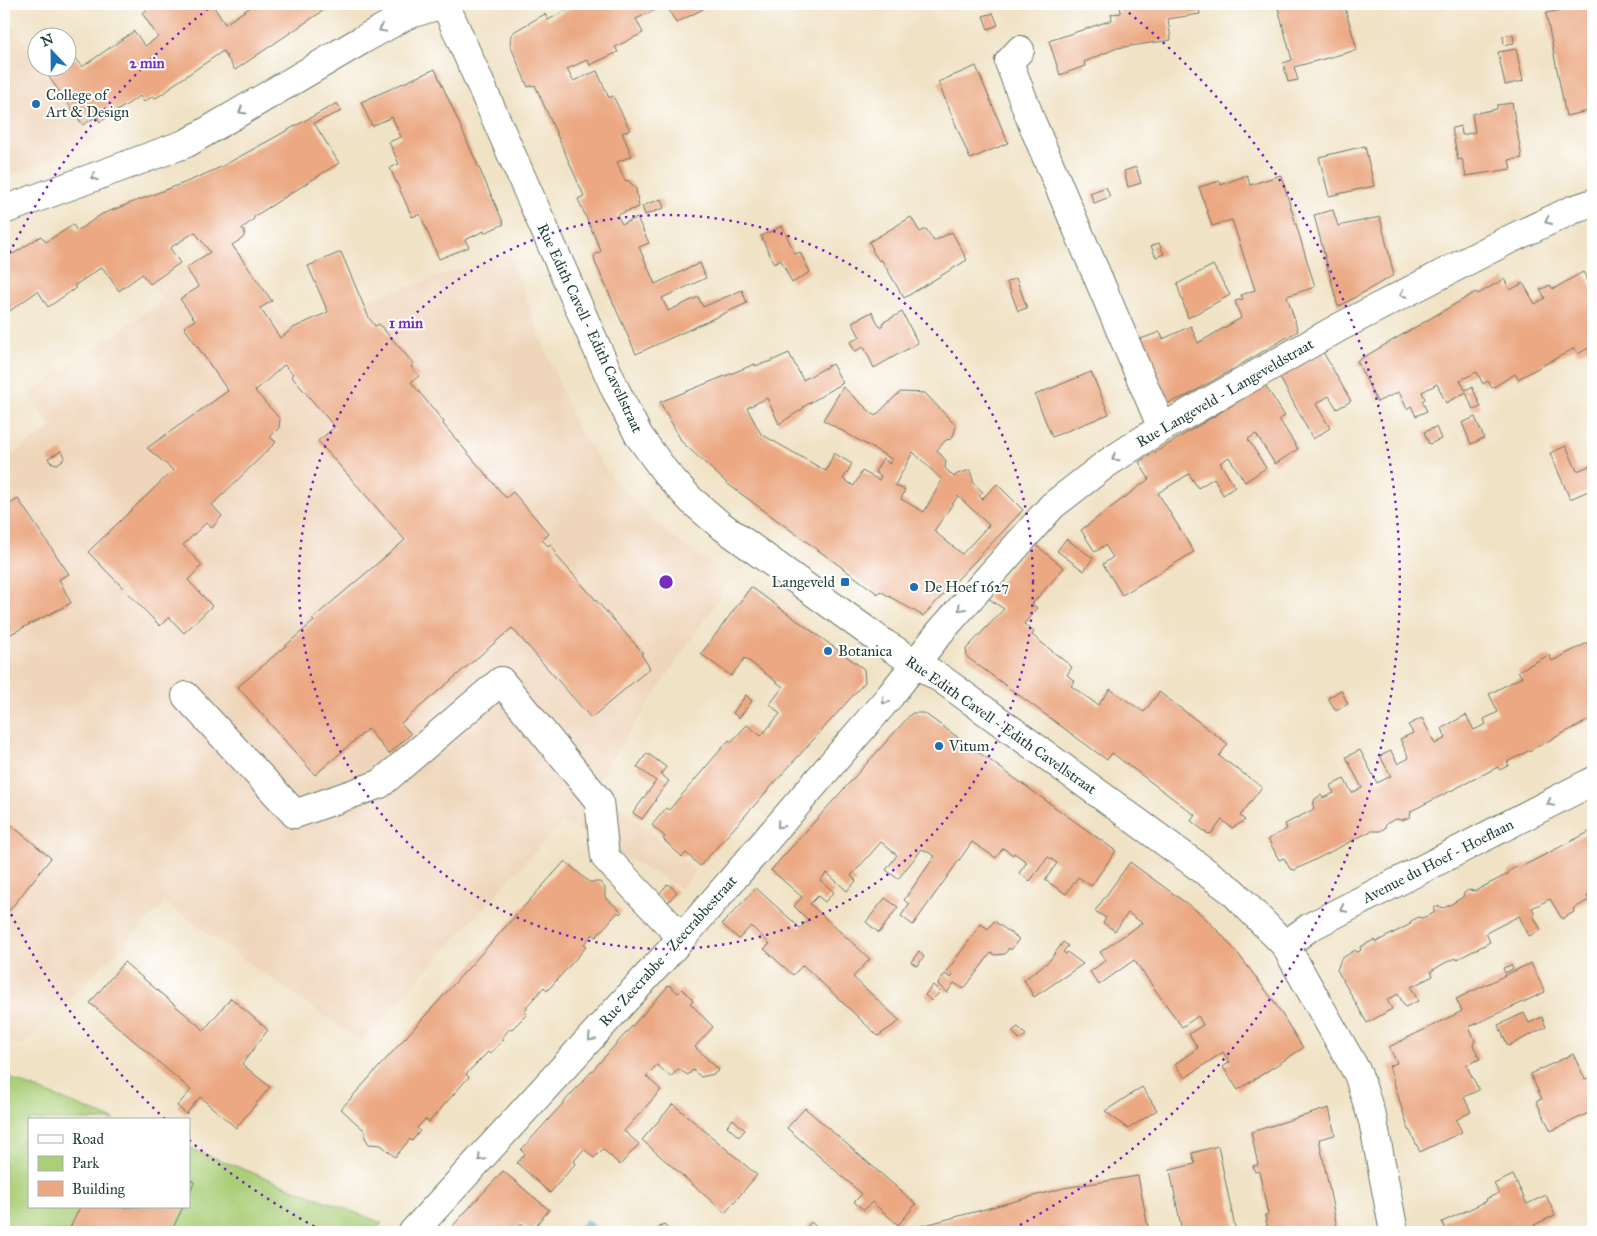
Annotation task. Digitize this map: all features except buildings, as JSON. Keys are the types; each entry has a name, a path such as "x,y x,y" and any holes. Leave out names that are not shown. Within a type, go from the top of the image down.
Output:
{"street":[{"path":"4,210 187,143 406,15 444,4"},
{"name":"Rue Edith Cavell - Edith Cavellstraat","path":"444,4 616,391 639,436 666,473 691,500 720,524 886,644 943,680 1232,892 1285,945 1358,1074 1373,1121 1394,1232"},
{"path":"1020,50 1009,62 1032,122 1162,428"},
{"name":"Rue Langeveld - Langeveldstraat","path":"916,663 940,632 1052,506 1106,464 1162,428 1376,308 1504,242 1572,210 1593,203"},
{"name":"Rue Zeecrabbe - Zeecrabbestraat","path":"413,1232 682,938 890,696 916,663"},
{"path":"186,696 295,814 380,784 501,682 599,801 605,857 682,938"},
{"name":"Avenue du Hoef - Hoeflaan","path":"1285,945 1310,926 1593,781"}],"shaded area":[{"name":"College of Art & Design","path":"4,13 28,48 28,78 49,78 97,143 4,177"},
{"path":"137,201 180,263 214,305 254,283 287,327 508,253 576,427 612,478 668,534 732,578 595,784 696,872 680,888 562,822 361,1042 165,903 22,1046 4,1040 4,461 52,427 28,395 163,300 102,214"}],"green space":[{"path":"4,1076 110,1118 28,1118 28,1208 190,1208 190,1148 382,1223 374,1232 4,1232"}],"water":[{"path":"587,1220 600,1232 588,1232 581,1226"}],"place":[{"name":"College of Art & Design","path":"36,104"},
{"name":"Langeveld","path":"845,582"},
{"name":"De Hoef 1627","path":"914,587"},
{"name":"Botanica","path":"828,651"},
{"name":"Vitum","path":"939,746"}]}
